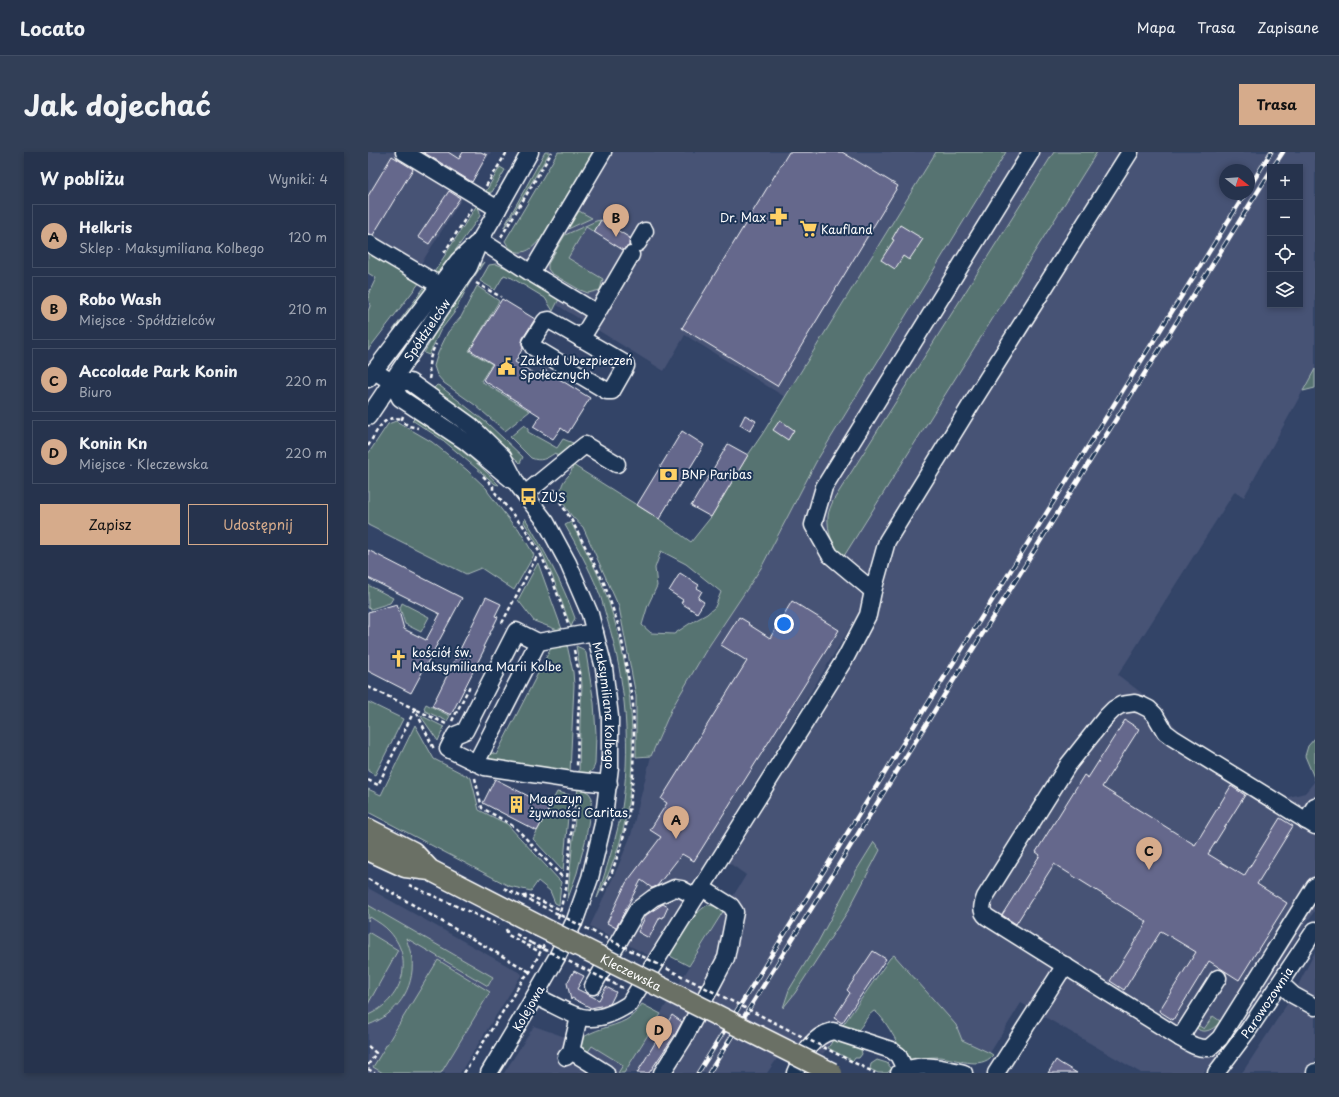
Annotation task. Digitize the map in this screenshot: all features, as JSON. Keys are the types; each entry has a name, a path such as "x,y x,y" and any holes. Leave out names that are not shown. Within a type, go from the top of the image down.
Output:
{"main road":[{"name":"Kleczewska","path":"368,829 413,852 430,870 832,1073"},
{"name":"Kleczewska","path":"368,850 405,867 430,870"}],"street":[{"path":"404,152 498,209"},
{"name":"Spółdzielców","path":"368,417 469,267 480,240 530,152"},
{"path":"531,272 603,152"},
{"path":"873,591 830,555 813,525 824,487 1032,152"},
{"path":"535,996 579,1017 592,1019 604,1017 617,1012 629,1004 846,657 868,615 887,541 974,398 1130,152"},
{"path":"480,240 597,313"},
{"name":"Spółdzielców","path":"371,375 434,282 480,240"},
{"path":"581,339 638,243"},
{"path":"368,244 434,282"},
{"path":"549,320 581,339 624,363 626,366 612,392 607,391 533,347 531,343 545,321 549,320"},
{"name":"Maksymiliana Kolbego","path":"371,375 392,382 400,398 465,441 521,489 546,522 568,562 584,598 595,632 604,668 608,695 610,740 609,784 603,824 590,878 575,920 564,941"},
{"path":"521,489 585,445 617,464"},
{"path":"475,770 448,749 455,735 465,731 516,631 538,642 595,632"},
{"path":"475,770 538,642"},
{"path":"1315,806 1310,824 1173,738 1165,732 1155,715 1148,709 1134,703 1121,705 1106,717 1068,765 983,903 982,909 984,914 988,917 1193,1046 1209,1048 1220,1038 1315,886"},
{"path":"475,770 485,767 609,784"},
{"path":"593,986 638,910 653,898 676,888 699,892 731,906 735,912 726,958 683,1040 662,1073"},
{"name":"Parowozownia","path":"1216,1073 1249,1029 1315,930"},
{"name":"Kolejowa","path":"489,1073 535,996 564,941"},
{"path":"997,1073 1065,965"},
{"path":"1180,1038 1218,978"},
{"path":"1280,983 1293,995 1315,1007"},
{"path":"579,1017 568,1054 606,1073"},
{"path":"795,1073 800,1060 809,1046 826,1033 833,1031 891,1050 898,1055 902,1071 917,1066 931,1066 964,1073"}],"path":[{"path":"434,282 479,197 507,152"},
{"path":"476,283 501,297"},
{"path":"368,446 384,422 389,418 396,417 402,419"},
{"path":"368,687 450,726"},
{"path":"415,709 436,752"},
{"path":"368,780 378,785 415,709"},
{"path":"475,770 482,808 508,822 563,878"},
{"path":"368,879 530,972 524,978 464,1073"},
{"path":"402,882 506,929 539,926 875,1073"},
{"path":"528,895 561,910"},
{"path":"522,897 539,926"},
{"path":"506,929 508,935 540,952"},
{"path":"368,1046 376,1053 368,1065"},
{"path":"368,1069 375,1073"}],"shaded area":[{"path":"368,152 491,152 419,267 368,238"},
{"path":"558,152 936,152 785,397 685,335 664,371 557,305 559,299 512,270 496,264 508,247 505,241"},
{"path":"1006,152 1315,152 1315,369 1244,497 1235,491 1118,675 1156,704 1180,732 1277,793 1289,797 1305,793 1315,781 1315,910 1224,1051 1203,1073 1141,1073 1021,1003 990,1053 962,1040 956,1025 894,955 889,957 823,1054 791,1039 767,1073 624,1073 746,875 725,860 827,702 857,653 866,635 851,626 668,927 652,957 590,926 617,869 631,835 651,756 672,708 705,652 761,568 816,462"},
{"path":"368,888 522,974 460,1073 368,1073"},
{"path":"1315,952 1315,1073 1242,1073 1293,995"},
{"path":"534,1026 580,1043 641,1036 618,1073 504,1073"}],"green space":[{"path":"545,152 550,152 504,228 504,227"},
{"path":"558,152 596,152 542,242 539,240 535,245 526,251 517,252 513,250 505,241"},
{"path":"936,152 1006,152 816,462 761,568 705,652 672,708 651,756 636,757 636,696 619,607 583,527 569,512 562,500 561,487 564,480 571,473 573,465 659,519 691,542 711,517","holes":["661,551 686,564 721,592 715,607 707,614 674,634 651,633 642,625 648,605 657,586 655,568"]},
{"path":"1054,152 1097,152 844,556 836,548 829,533 828,514 833,501"},
{"path":"500,167 505,170 492,192 485,193"},
{"path":"477,205 480,216 439,273 436,275 433,274"},
{"path":"579,211 592,218 568,229"},
{"path":"601,220 594,232 586,227 568,258 603,279 600,290 588,293 551,273 548,269 548,264 565,235"},
{"path":"368,251 420,282 368,350 368,311 370,306 368,295 376,278 368,273"},
{"path":"484,262 468,286 454,313 440,331 429,355 424,353 435,333 477,268"},
{"path":"496,264 512,270 559,299 553,311 545,298 512,278 504,275 495,290 480,281 489,265"},
{"path":"426,285 427,288 395,331 393,330"},
{"path":"477,286 499,301 469,351 492,364 481,381 530,411 505,431 475,405 444,383 437,375 434,366 438,353 448,332 461,317"},
{"path":"1315,369 1315,388 1303,391"},
{"path":"437,385 487,423 523,457 520,463 483,427 436,391 434,388"},
{"path":"415,417 459,448 499,485 495,484 444,441 412,420"},
{"path":"396,421 432,442 467,470 487,489 514,526 518,528 534,555 514,590 481,568 466,574 368,525 368,454 388,424"},
{"path":"524,425 528,428 528,432 557,448 563,439 573,443 558,457 555,453 543,459 538,460 531,458 510,437"},
{"path":"525,518 552,566 570,605 575,618 571,627 552,575 542,552 524,522"},
{"path":"571,522 593,563 614,619 628,682 631,715 631,780 627,812 618,849 610,871 597,898 621,814 626,765 625,715 623,691 614,642 599,593 591,574 565,525"},
{"path":"538,563 563,632 534,621 518,600"},
{"path":"368,585 393,598 390,603 371,609 368,608"},
{"path":"402,603 429,617 421,632 405,624 400,608"},
{"path":"553,644 567,645 573,672 574,685 570,774 491,761 487,755 488,751 496,755"},
{"path":"576,646 583,649 586,653 594,703 596,733 594,767 590,772 579,775 582,686"},
{"path":"368,702 403,719 375,775 368,771"},
{"path":"426,704 450,716 447,721 425,711 424,708"},
{"path":"420,715 444,727 438,741"},
{"path":"415,725 434,759 471,778 479,810 507,824 561,882 559,905 555,903 550,891 538,881 531,891 509,886 368,812 368,789 381,795"},
{"path":"1315,738 1315,780 1305,756 1308,746"},
{"path":"578,787 589,793 592,798 586,838 577,873 567,901"},
{"path":"557,792 570,795 563,871 533,839"},
{"path":"874,842 880,850 848,911 795,993 783,1008 789,990 818,942 856,871"},
{"path":"368,905 493,977 488,986 406,938 412,959 412,970 407,990 402,1000 395,1008 378,1021 368,1025 368,1015 379,1009 389,1000 396,990 401,979 403,967 402,955 398,943 390,932 370,917 368,921"},
{"path":"707,905 724,910 689,966 670,956 690,921"},
{"path":"368,932 398,950 368,1004"},
{"path":"894,955 956,1025 962,1040 993,1055 988,1060 975,1063 939,1057 907,1061 887,1026 874,1011 869,1015 857,1031 845,1029 843,1025 890,958"},
{"path":"438,960 490,992 441,1073 383,1073 373,1067"},
{"path":"642,1004 661,1014 624,1073 618,1073 623,1065 592,1046 587,1053 581,1048 580,1040 585,1036 626,1020 635,1013"},
{"path":"1213,1016 1220,1021 1215,1027 1204,1031 1197,1029 1196,1024 1204,1029"},
{"path":"835,1037 853,1043 861,1050 862,1054 859,1058 855,1058 853,1061 828,1048"},
{"path":"877,1060 887,1063 892,1069 887,1073 878,1073 870,1069 871,1064"}],"building":[{"path":"423,152 448,152 459,159 463,152 481,152 487,155 472,182"},
{"name":"Kaufland","path":"789,152 842,152 898,186 777,386 682,328"},
{"path":"392,156 413,169 373,235 368,234 368,196"},
{"path":"449,191 460,198 429,244 418,237"},
{"path":"601,220 630,238 629,246 623,250 594,232"},
{"path":"900,225 923,239 909,260 903,256 895,269 881,260 894,240 892,239"},
{"name":"Zakład Ubezpieczeń Społecznych","path":"502,299 535,319 523,338 523,348 515,362 538,376 543,369 590,398 568,433 561,428 553,439 533,427 540,416 483,380 493,364 470,350"},
{"path":"745,415 756,421 750,431 740,425"},
{"path":"780,420 794,430 788,440 773,430"},
{"path":"682,431 704,445 659,519 637,505"},
{"path":"728,444 748,455 711,517 691,506"},
{"path":"368,550 462,598 411,693 368,671 368,612 397,604 404,629 426,640 440,614 368,578"},
{"path":"680,573 699,585 697,588 702,591 698,598 704,602 697,613 681,603 683,600 669,591"},
{"path":"486,597 501,604 495,616 498,617 483,647 485,648 451,715 432,706"},
{"path":"792,601 839,630 694,861 682,854 657,886 652,888 641,880 616,928 607,923 626,883 661,837 650,830 667,803 661,799 747,661 721,645 739,617 770,638"},
{"path":"1125,720 1139,729 1102,787 1195,845 1231,786 1245,795 1208,854 1244,876 1280,818 1293,826 1257,884 1287,903 1239,980 1209,961 1173,1020 1159,1011 1196,952 1161,931 1124,990 1110,981 1147,922 1054,864 1016,924 1002,915 1040,855 1036,852 1084,775 1088,778"},
{"name":"Magazyn żywności Caritas","path":"495,779 550,807 537,831 483,803"},
{"path":"663,904 668,907 663,918 660,917 649,938 638,932 646,915"},
{"path":"873,951 886,959 842,1023 834,1018 850,993 847,990"},
{"path":"574,971 584,976 577,989 599,1000 606,987 616,992 610,1004 591,1008 572,998 571,1000 567,983"},
{"path":"672,1015 682,1022 676,1033 649,1073 637,1073"},
{"path":"1056,1060 1060,1063 1077,1073 1048,1073"}],"railway":[{"path":"1255,178 1271,152"},
{"path":"1275,164 1283,152"},
{"path":"709,1073 1267,177"},
{"path":"698,1073 1241,200"}],"place":[{"name":"Dr. Max","path":"779,217"},
{"name":"Kaufland","path":"808,229"},
{"name":"Robo Wash","path":"616,237"},
{"name":"Zakład Ubezpieczeń Społecznych","path":"507,367"},
{"name":"BNP Paribas","path":"668,474"},
{"name":"ZUS","path":"528,497"},
{"name":"kościół św. Maksymiliana Marii Kolbe","path":"399,659"},
{"name":"Magazyn żywności Caritas","path":"516,805"},
{"name":"Helkris","path":"676,839"},
{"name":"Accolade Park Konin","path":"1149,870"},
{"name":"Konin Kn","path":"659,1049"}]}
